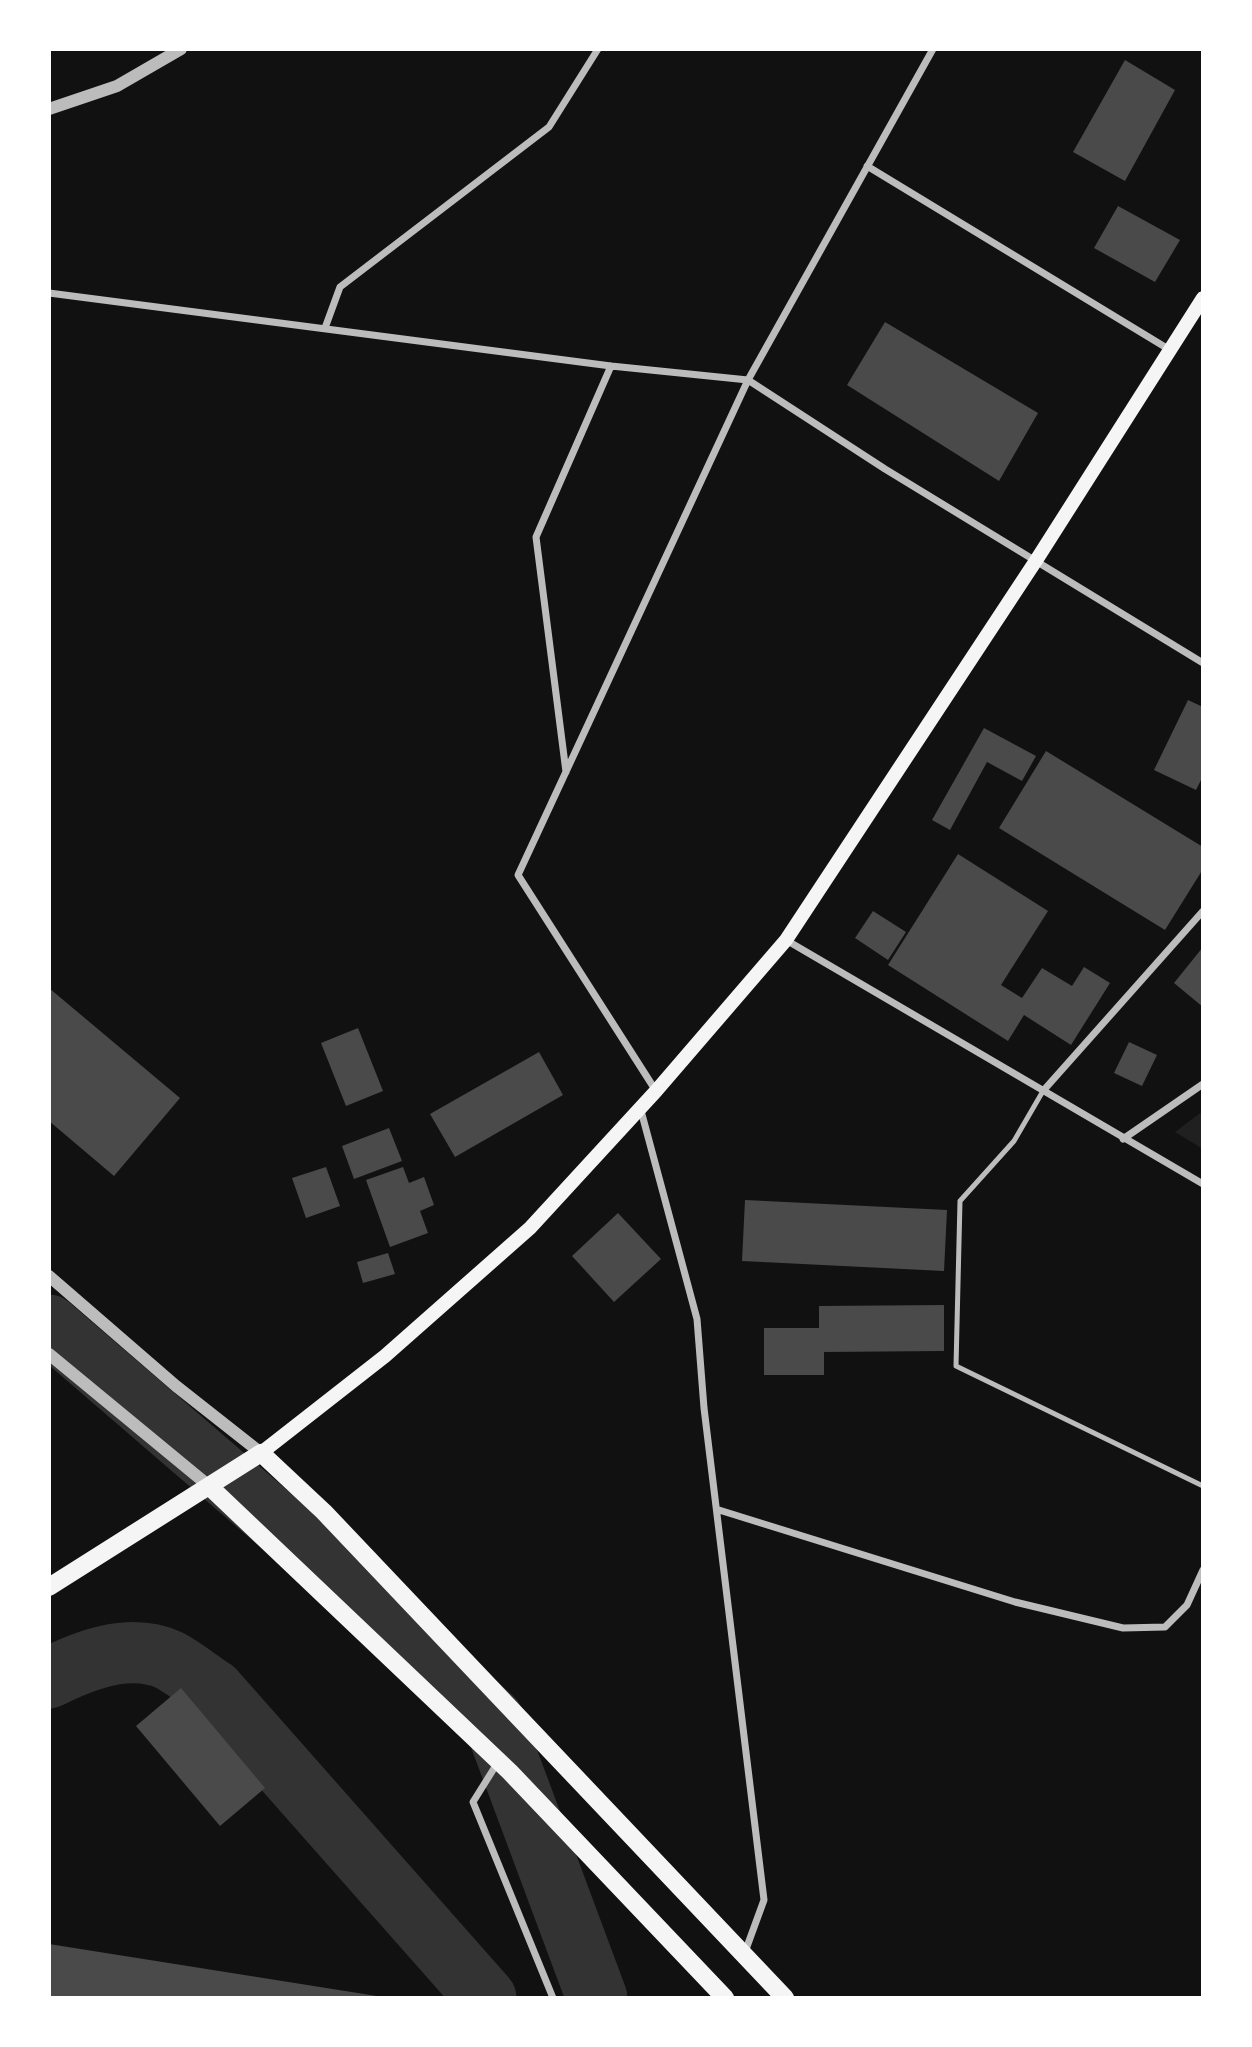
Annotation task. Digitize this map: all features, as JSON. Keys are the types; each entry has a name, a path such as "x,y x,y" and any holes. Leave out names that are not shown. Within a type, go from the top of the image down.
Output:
{"main road":[{"path":"49,1587 261,1454 385,1356 530,1228 656,1091 786,940 1037,559 1203,298"},
{"path":"261,1454 333,1522 785,1998"},
{"path":"209,1486 499,1761 725,1998"}],"street":[{"path":"49,109 117,86 181,49"},
{"path":"325,328 340,287 549,127 598,49"},
{"path":"656,1091 518,875 748,380 933,49"},
{"path":"867,166 1170,350"},
{"path":"49,293 611,366 748,380 1203,663"},
{"path":"566,772 536,537 611,366"},
{"path":"1043,1091 1203,911"},
{"path":"786,940 1203,1184"},
{"path":"1123,1139 1203,1084"},
{"path":"640,1107 696,1319 704,1408 719,1510 764,1900 744,1954"},
{"path":"49,1276 176,1386 261,1454"},
{"path":"49,1354 209,1486"},
{"path":"719,1510 1015,1602 1123,1628 1165,1627 1187,1605 1203,1570"},
{"path":"499,1761 473,1802 553,1998"}],"lane":[{"path":"1043,1091 1014,1141 960,1201 956,1366 1203,1486"}],"shaded area":[{"path":"1203,1111 1203,1149 1175,1132"}],"building":[{"path":"1125,60 1175,90 1125,181 1073,152"},
{"path":"1118,206 1180,240 1155,282 1094,248"},
{"path":"885,322 1038,413 999,481 847,385"},
{"path":"1188,700 1203,707 1203,776 1196,790 1154,770"},
{"path":"984,728 1036,756 1022,781 987,762 950,830 932,820"},
{"path":"1046,751 1203,847 1203,869 1165,930 999,828"},
{"path":"958,854 1048,911 1001,985 1022,998 1042,968 1072,986 1084,967 1110,983 1071,1045 1024,1015 1008,1041 888,965"},
{"path":"873,911 906,932 888,960 855,938"},
{"path":"1203,947 1203,1007 1174,983"},
{"path":"49,988 180,1098 114,1176 49,1121"},
{"path":"358,1028 383,1091 346,1106 321,1043"},
{"path":"1129,1042 1157,1055 1142,1086 1114,1073"},
{"path":"539,1052 563,1095 455,1157 430,1114"},
{"path":"389,1128 402,1161 354,1179 342,1146"},
{"path":"326,1167 340,1206 306,1218 292,1178"},
{"path":"403,1167 409,1183 424,1177 434,1205 420,1211 428,1233 390,1247 366,1180"},
{"path":"745,1200 947,1210 944,1271 742,1261"},
{"path":"618,1213 661,1259 614,1302 572,1256"},
{"path":"388,1253 395,1274 363,1283 357,1262"},
{"path":"944,1305 944,1351 824,1352 824,1375 764,1375 764,1328 819,1328 819,1306"},
{"path":"181,1688 265,1788 220,1826 136,1726"},
{"path":"49,1944 383,1997 383,1998 49,1998"}],"waterway":[{"path":"49,1325 295,1537 493,1719 597,1998"},
{"path":"49,1678 92,1660 123,1653 139,1653 169,1660 214,1690 486,1998"}]}
